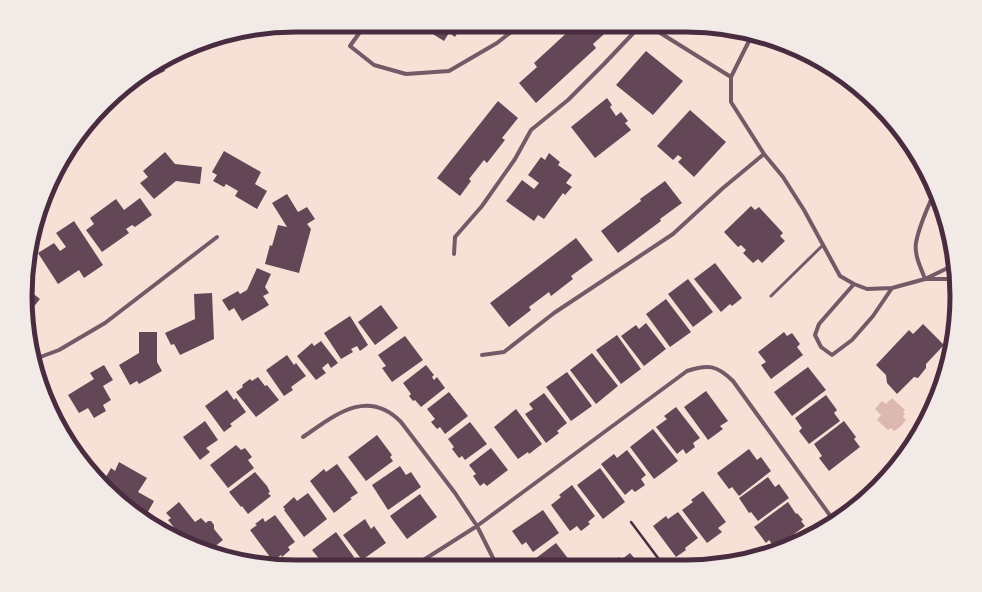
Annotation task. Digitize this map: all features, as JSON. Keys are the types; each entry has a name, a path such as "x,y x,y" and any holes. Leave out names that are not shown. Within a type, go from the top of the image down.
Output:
{"street":[{"path":"360,32 350,46 374,65 406,74 449,71 497,42 511,32"},
{"path":"454,254 455,238 482,206 515,159 531,130 568,100 634,32"},
{"path":"659,32 731,77"},
{"path":"750,40 731,77 731,102 764,154 783,177 804,210 840,276 867,290 892,288 925,279 948,268"},
{"path":"482,355 504,352 554,313 673,234 723,188 764,154"},
{"path":"925,279 918,260 916,244 932,199"},
{"path":"39,357 59,350 105,323 217,237"},
{"path":"925,279 949,279"},
{"path":"854,284 819,324 815,335 821,347 832,355 852,340 863,328 892,288"},
{"path":"423,560 477,526 686,371 699,367 714,367 723,371 733,381 831,517"},
{"path":"303,437 347,409 373,405 394,414 456,493 477,526 494,560"}],"lane":[{"path":"771,296 823,245"}],"path":[{"path":"631,522 660,560"}],"shaded area":[{"path":"892,398 905,410 903,412 905,414 903,417 906,420 894,431 891,428 888,430 877,420 881,415 875,409 882,401 886,404"}],"building":[{"path":"430,32 458,32 455,37 449,33 444,41"},
{"path":"568,32 606,32 593,44 596,48 536,103 519,83 537,67 534,63"},
{"path":"646,51 683,81 653,115 616,85"},
{"path":"163,67 165,71 149,79 148,77"},
{"path":"607,98 612,105 610,107 616,116 621,112 628,121 625,123 631,130 595,158 571,127"},
{"path":"498,101 518,118 502,138 505,140 487,163 484,160 469,179 471,181 460,196 437,178"},
{"path":"690,110 726,142 694,177 678,162 682,158 678,155 673,160 657,146"},
{"path":"224,151 261,172 255,184 267,191 257,209 235,196 238,191 226,184 224,187 213,181 217,175 212,172"},
{"path":"165,152 175,164 202,167 200,184 176,181 154,199 140,183 148,177 143,171"},
{"path":"549,153 560,162 558,165 572,175 566,183 572,187 565,195 563,193 544,219 538,215 534,221 506,201 522,180 534,189 539,183 528,175 541,157 545,160"},
{"path":"665,181 682,203 660,219 661,221 618,253 601,231 641,201 640,199"},
{"path":"287,194 298,212 307,207 315,219 307,224 311,229 299,273 265,264 270,245 272,246 278,225 287,227 272,203"},
{"path":"140,198 152,215 135,227 132,225 126,229 129,233 102,252 86,230 94,224 90,218 116,199 124,210"},
{"path":"751,206 755,210 759,207 783,233 780,236 785,241 762,263 758,259 753,263 743,253 746,250 741,245 738,247 724,232"},
{"path":"74,221 103,265 84,278 79,270 58,284 38,253 54,243 60,251 66,247 56,233"},
{"path":"576,238 593,260 571,276 573,279 551,296 549,292 529,307 531,310 509,327 490,303"},
{"path":"715,263 742,298 732,306 730,304 721,312 694,279"},
{"path":"257,268 271,274 265,287 269,293 263,296 269,305 242,321 234,308 229,311 222,300 238,291 240,294 247,290"},
{"path":"688,279 713,312 693,327 668,294"},
{"path":"32,293 40,299 33,308"},
{"path":"212,293 214,339 180,355 174,344 171,345 165,333 195,319 194,294"},
{"path":"666,299 691,332 670,347 646,314"},
{"path":"381,305 398,328 375,345 358,322"},
{"path":"350,316 368,345 360,351 357,346 351,349 353,352 341,359 324,333"},
{"path":"646,323 666,349 644,366 621,336 636,325 639,329"},
{"path":"923,324 944,345 926,364 926,368 918,378 914,377 897,394 887,383 886,375 876,365 909,330 913,334"},
{"path":"139,332 157,332 157,362 162,371 139,384 137,381 130,385 119,365 139,353"},
{"path":"784,332 787,336 792,333 800,344 797,347 803,355 771,379 761,365 766,362 758,352"},
{"path":"617,335 641,369 621,384 596,350"},
{"path":"405,336 423,360 392,382 382,368 386,366 378,355"},
{"path":"321,341 338,363 331,368 328,363 322,368 326,373 316,380 297,356 312,343 314,346"},
{"path":"592,353 618,386 596,404 570,370"},
{"path":"287,355 294,365 296,363 306,376 291,387 293,390 284,396 266,370"},
{"path":"104,365 113,380 103,386 111,400 103,405 106,411 94,418 88,408 79,413 68,395 94,379 90,373"},
{"path":"426,365 434,375 432,377 434,380 437,377 445,388 421,407 409,396 411,394 403,383"},
{"path":"808,367 826,390 792,416 774,392"},
{"path":"567,372 592,406 571,421 546,387"},
{"path":"258,377 265,386 267,385 279,400 256,417 236,392 250,379 252,381"},
{"path":"227,390 234,400 236,398 246,412 230,424 232,426 224,432 205,406"},
{"path":"706,391 728,421 720,426 723,429 708,440 684,407"},
{"path":"449,392 468,416 445,434 440,427 437,429 431,422 435,419 427,409"},
{"path":"544,393 567,423 557,431 559,433 546,443 525,414 533,409 529,404"},
{"path":"826,395 837,410 834,413 840,421 809,444 799,431 802,428 795,418"},
{"path":"57,403 61,416 55,404"},
{"path":"676,407 700,438 693,443 695,447 686,454 683,449 677,454 656,427 667,419 664,416"},
{"path":"516,409 542,444 529,454 528,452 518,459 494,427"},
{"path":"205,421 218,440 206,448 210,452 200,460 183,437"},
{"path":"844,421 856,437 854,439 860,447 829,471 819,458 822,456 814,444"},
{"path":"470,422 487,444 465,460 462,456 459,458 452,449 454,447 448,439"},
{"path":"653,429 678,461 654,479 630,447"},
{"path":"377,435 392,455 390,457 393,461 366,481 348,457"},
{"path":"236,445 241,450 245,448 252,457 248,460 254,468 228,488 210,465"},
{"path":"491,448 508,470 487,486 484,483 480,486 473,476 476,474 469,465"},
{"path":"749,449 757,460 761,457 771,471 739,496 732,487 729,489 717,473"},
{"path":"627,450 646,475 641,479 645,485 635,492 632,489 625,495 601,464 614,454 617,458"},
{"path":"119,462 147,478 138,492 154,501 147,514 105,478 111,468 115,471"},
{"path":"337,464 358,493 350,498 352,499 334,513 310,481 324,469 326,472"},
{"path":"400,466 406,475 411,472 421,487 388,510 372,485"},
{"path":"600,468 625,502 603,519 577,485"},
{"path":"255,472 267,486 270,492 268,493 271,496 248,514 229,492"},
{"path":"768,477 775,487 779,484 789,498 758,521 751,512 749,513 739,498"},
{"path":"572,485 595,516 588,522 590,524 581,531 577,526 570,531 551,505 561,497 559,495"},
{"path":"703,491 726,522 718,528 722,532 707,543 682,510 693,502 691,500"},
{"path":"308,493 327,519 304,537 283,507 294,497 297,501"},
{"path":"420,494 437,517 407,539 390,516"},
{"path":"179,502 195,522 201,518 206,523 211,521 214,525 214,529 223,540 214,547 179,533 175,531 176,530 168,520 171,518 166,513"},
{"path":"788,502 796,514 797,513 803,520 801,521 805,526 785,541 773,545 769,540 766,543 754,527"},
{"path":"543,510 559,533 533,552 526,542 522,545 512,531"},
{"path":"678,512 698,538 685,548 686,550 676,557 653,526 666,516 668,519"},
{"path":"275,515 295,542 288,547 290,550 282,557 281,555 276,559 271,559 250,530 263,518 265,522"},
{"path":"365,519 371,529 374,526 386,543 362,560 343,535"},
{"path":"336,532 354,557 350,560 320,560 312,550"},
{"path":"556,543 569,560 534,560"},
{"path":"630,553 636,560 621,560"}]}
